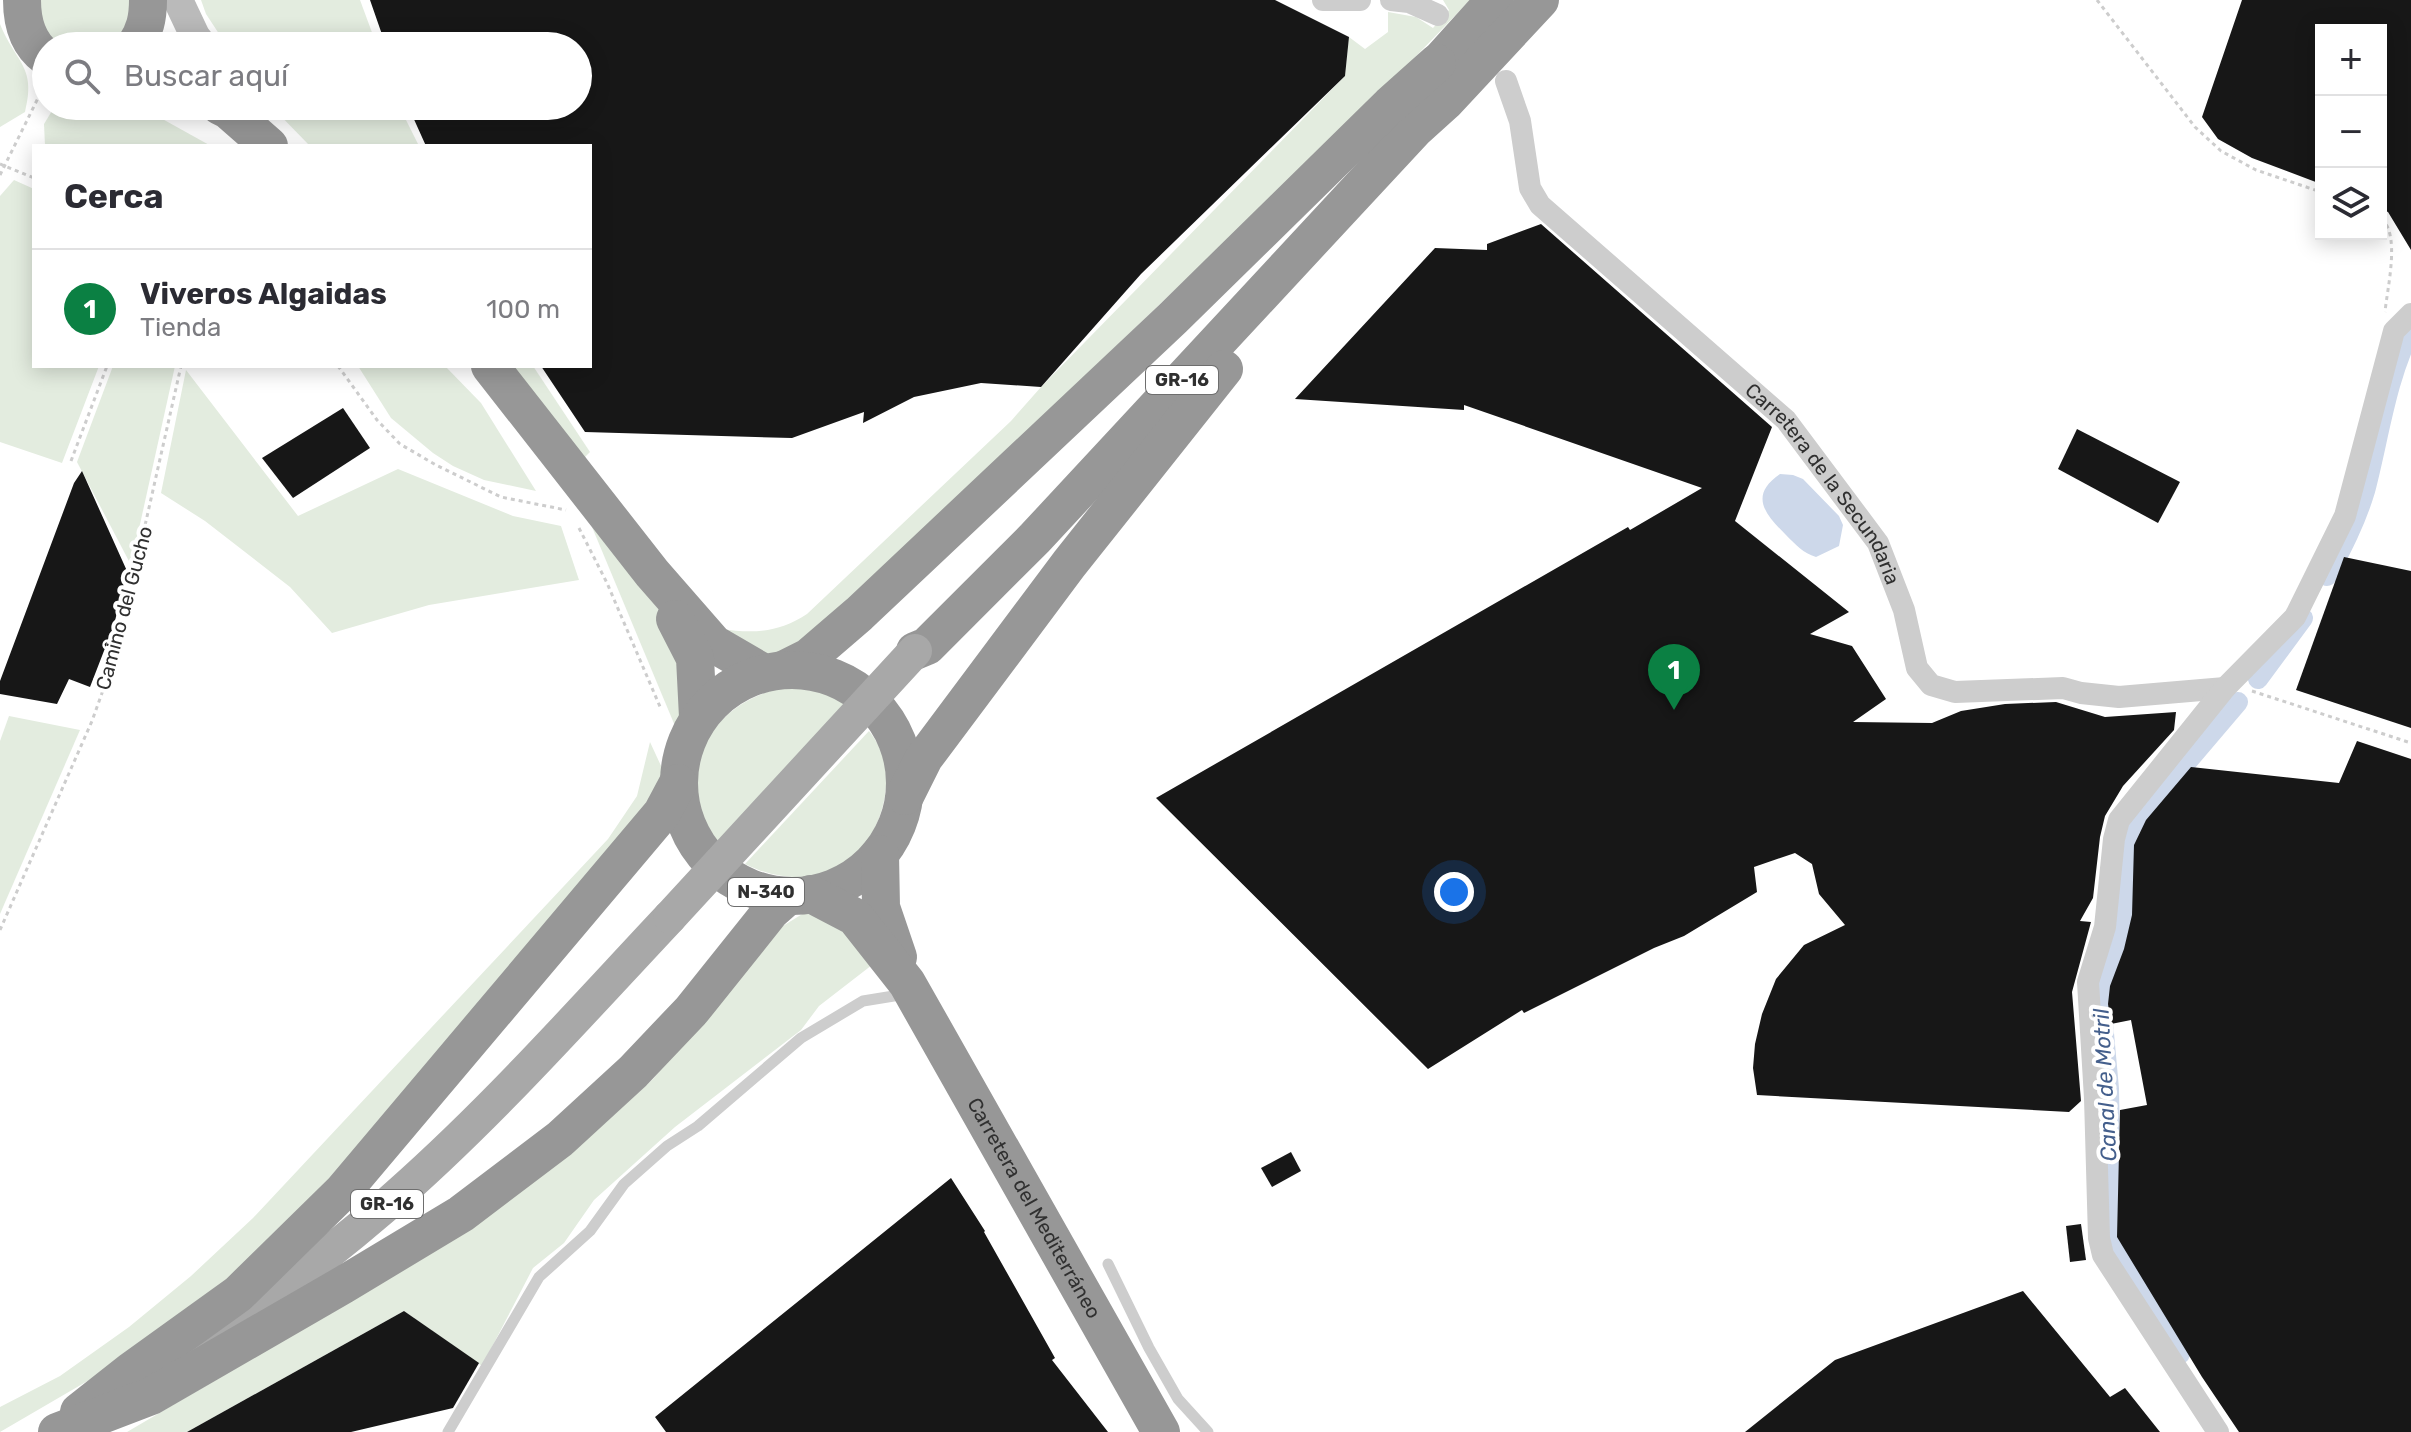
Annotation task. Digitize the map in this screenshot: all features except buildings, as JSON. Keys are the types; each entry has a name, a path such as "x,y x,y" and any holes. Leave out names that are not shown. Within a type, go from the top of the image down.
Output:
{"highway":[{"path":"22,0 22,17 32,41"},
{"name":"GR-16","path":"915,651 919,639 1031,508 1398,113 1437,63 1495,0"},
{"name":"GR-16","path":"915,651 927,646 1035,538 1414,130 1445,102 1540,0"},
{"path":"774,671 809,657 859,614 1173,318 1390,105 1437,63"},
{"path":"905,796 924,758 1069,564 1203,395 1423,135 1445,102"},
{"path":"244,120 267,144"},
{"name":"N-340","path":"492,368 652,573 714,644 774,671 818,672 848,684 874,704 893,731 904,762 905,796 897,826 880,854 861,873 837,886 800,895 754,890 723,873 699,849 684,817 678,783 683,749 698,717 727,690 774,671"},
{"name":"N-340","path":"652,573 695,658 698,717"},
{"path":"55,1432 131,1371 238,1294 343,1191 644,836 662,813 678,783"},
{"name":"Carretera del Mediterráneo","path":"880,854 881,907 910,988"},
{"path":"55,1432 151,1396 461,1214 560,1139 633,1072 691,1011 771,911 800,895"},
{"name":"Carretera del Mediterráneo","path":"800,895 855,917 910,988 1161,1432"}],"main road":[{"path":"156,22 184,32"},
{"path":"250,120 286,144"},
{"name":"GR-16","path":"55,1432 145,1382 223,1332 296,1279 385,1206 521,1077 915,651"}],"street":[{"path":"1323,0 1360,0"},
{"path":"1391,0 1409,2 1438,15"},
{"name":"Carretera de la Secundaria","path":"1506,81 1520,121 1530,188 1540,205 1786,420 1878,543 1904,610 1917,668 1931,685 1955,692 2063,688 2119,697 2225,688"},
{"path":"2218,1432 2103,1255 2097,1219 2095,1098 2088,982 2105,927 2114,839 2119,820 2225,688 2295,617 2345,516 2394,331 2411,314"}],"lane":[{"path":"448,1432 539,1277 590,1231 624,1184 801,1038 863,1001 910,988"},
{"path":"1108,1264 1178,1399 1208,1432"}],"path":[{"path":"2097,0 2195,127 2221,151 2256,170 2315,190"},
{"path":"0,175 2,165 32,108"},
{"path":"2,165 32,177"},
{"path":"2387,223 2393,243 2384,321 2394,331"},
{"path":"71,461 106,368"},
{"name":"Camino del Gucho","path":"0,930 92,721 116,654 181,368"},
{"path":"339,368 377,420 400,444 501,497 570,510"},
{"path":"576,522 607,583 661,709"},
{"path":"2225,688 2268,695 2411,743"}],"shaded area":[{"path":"36,0 132,0 124,32 45,32"},
{"path":"201,0 360,0 372,32 218,32"},
{"path":"1443,0 1470,0 1375,99 828,621 797,644 777,654 756,649 722,629 766,630 787,625 807,614 1011,421 1345,76 1349,37 1365,49 1388,32 1388,12 1416,17 1433,28 1449,10"},
{"path":"0,24 23,65 28,97 25,112 0,127"},
{"path":"46,120 164,120 207,144 45,144"},
{"path":"285,120 406,120 418,144 308,144"},
{"path":"14,180 32,188 32,368 98,368 62,463 0,442 0,196"},
{"path":"112,368 175,368 131,565 77,462"},
{"path":"359,368 447,368 481,403 536,491 484,480 453,466 391,418"},
{"path":"512,368 534,368 590,452 581,461"},
{"path":"186,370 298,516 398,469 513,516 561,526 579,580 429,605 332,633 290,587 205,521 161,493"},
{"path":"592,527 660,611 678,641 683,709 675,726"},
{"path":"782,688 822,693 844,704 718,842 699,809 696,787 704,747 727,715 761,694"},
{"path":"9,716 80,730 0,914 0,741"},
{"path":"869,731 883,756 886,782 876,825 865,844 850,859 832,870 812,876 791,877 768,873 745,864"},
{"path":"650,742 662,768 660,791 417,1083 248,1267 103,1372 0,1432 0,1407 60,1376 129,1327 191,1276 253,1218 608,839 637,796"},
{"path":"804,913 836,921 872,965 819,1006 801,1030 675,1127 594,1200 564,1243 533,1268 482,1366 404,1311 187,1432 127,1432 389,1278 572,1153 653,1079 778,929"}],"water":[{"path":"1780,474 1803,479 1839,516 1843,525 1839,546 1816,557 1803,551 1772,520 1763,498 1770,482"}],"waterway":[{"name":"Canal de Motril","path":"2327,576 2361,502 2389,388 2411,330"},
{"name":"Canal de Motril","path":"2258,679 2303,618"},
{"name":"Canal de Motril","path":"2180,1354 2115,1250 2112,1238 2109,1089 2100,989 2125,924 2130,829 2238,702"}],"place":[{"name":"Viveros Algaidas","path":"1674,710"}]}
